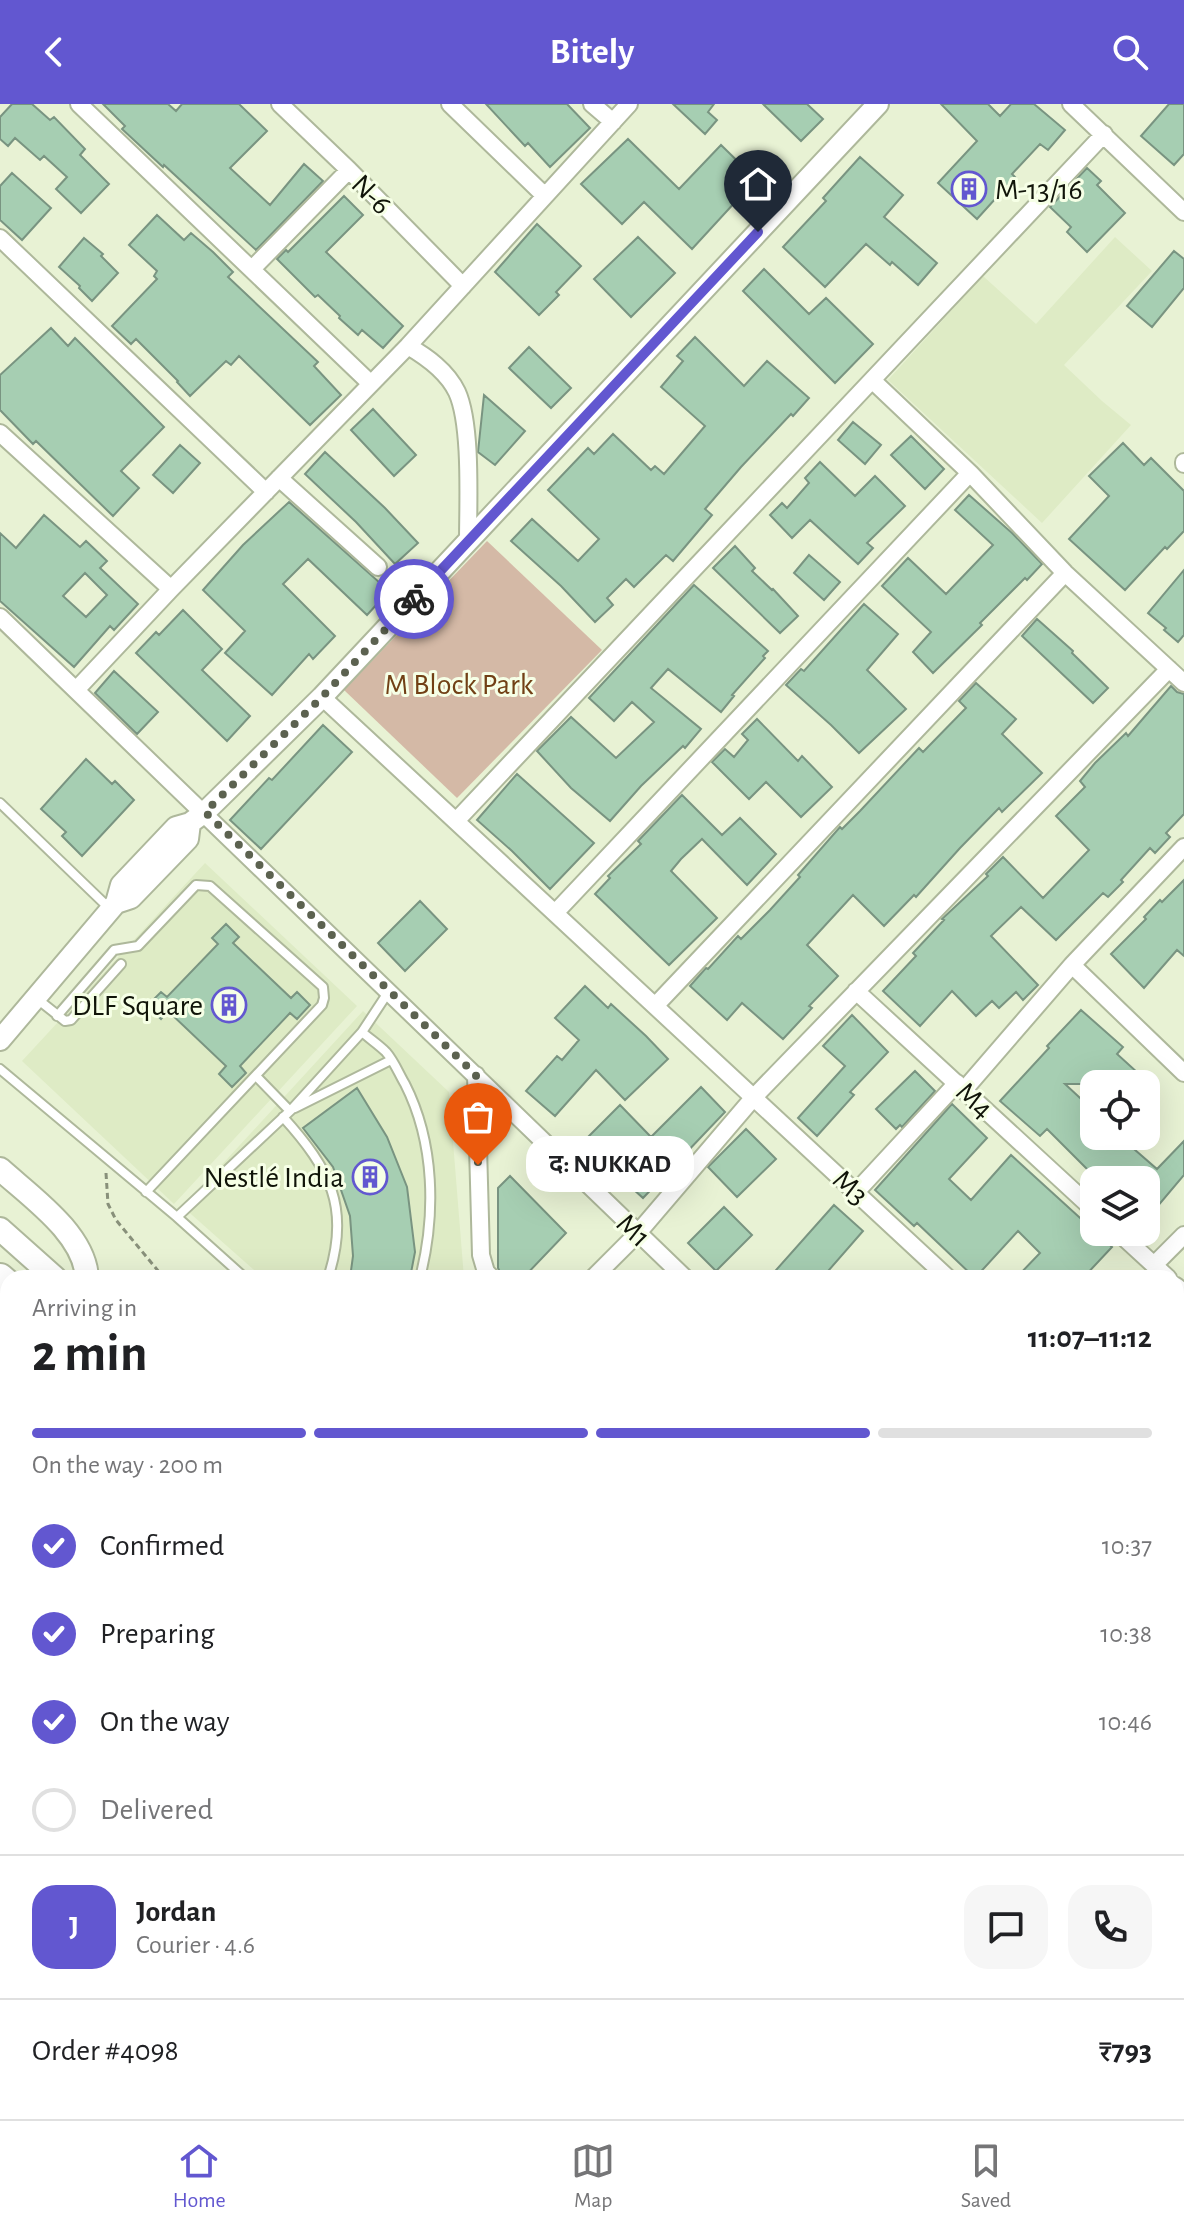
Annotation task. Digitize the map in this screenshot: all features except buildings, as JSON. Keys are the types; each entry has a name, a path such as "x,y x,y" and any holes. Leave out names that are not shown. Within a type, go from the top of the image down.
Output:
{"main road":[{"path":"0,1169 72,1235 86,1270"},
{"path":"0,1229 46,1270"}],"street":[{"path":"79,104 370,383"},
{"name":"N-6","path":"280,104 463,286"},
{"path":"450,104 545,196"},
{"path":"592,104 613,122"},
{"path":"76,690 408,346 629,104"},
{"path":"0,1040 114,906 131,898 188,839 198,818 322,697 878,104"},
{"path":"1071,104 1184,212"},
{"path":"456,821 1104,134"},
{"path":"252,269 349,170"},
{"path":"0,238 266,492"},
{"path":"408,346 437,366 457,393 464,418 468,541"},
{"path":"872,380 970,473 1065,573 1184,683"},
{"path":"0,433 171,589"},
{"path":"555,913 970,473"},
{"path":"279,478 378,567"},
{"path":"655,1006 1065,573"},
{"name":"M1","path":"0,617 76,690 198,818 389,991 676,1270"},
{"path":"601,1270 637,1234 754,1097 1169,669"},
{"name":"M3","path":"322,697 939,1270"},
{"path":"856,1192 961,1087 1184,847"},
{"path":"1072,965 1181,1064"},
{"name":"M4","path":"856,991 1080,1197"},
{"path":"476,1075 481,1255 485,1270"},
{"path":"1154,1265 1184,1235"},
{"path":"1133,1246 1159,1270"}],"lane":[{"path":"0,803 114,906"},
{"path":"57,1016 114,950 138,946 196,885 205,884 323,987 322,1005 146,1192"},
{"path":"36,997 57,1016 65,1021 71,1020 121,964"},
{"path":"177,1217 288,1113 362,1032 389,991"},
{"path":"362,1032 387,1053 415,1108 422,1129 427,1156 430,1213 422,1270"},
{"path":"288,1113 391,1060"},
{"path":"0,1069 236,1270"},
{"path":"256,1076 288,1113 323,1168 338,1222 337,1251 331,1270"}],"path":[{"path":"104,1157 108,1204 132,1242 157,1270"}],"shaded area":[{"path":"1115,237 1152,271 1064,365 1131,425 1042,523 888,380 983,276 1036,324"},
{"name":"DLF Square","path":"205,863 357,1006 174,1204 22,1061"},
{"path":"363,1011 449,1092 463,1270 254,1270 183,1207"}],"green space":[{"name":"M Block Park","path":"487,541 602,650 457,798 344,690"}],"way so far":[{"path":"414,599 322,697 205,812 476,1075 478,1165"}],"place":[{"name":"M-13/16","path":"969,189"},
{"name":"DLF Square","path":"229,1005"},
{"name":"द: NUKKAD","path":"478,1165"},
{"name":"Nestlé India","path":"370,1177"}],"route":[{"path":"414,599 758,232"}]}
